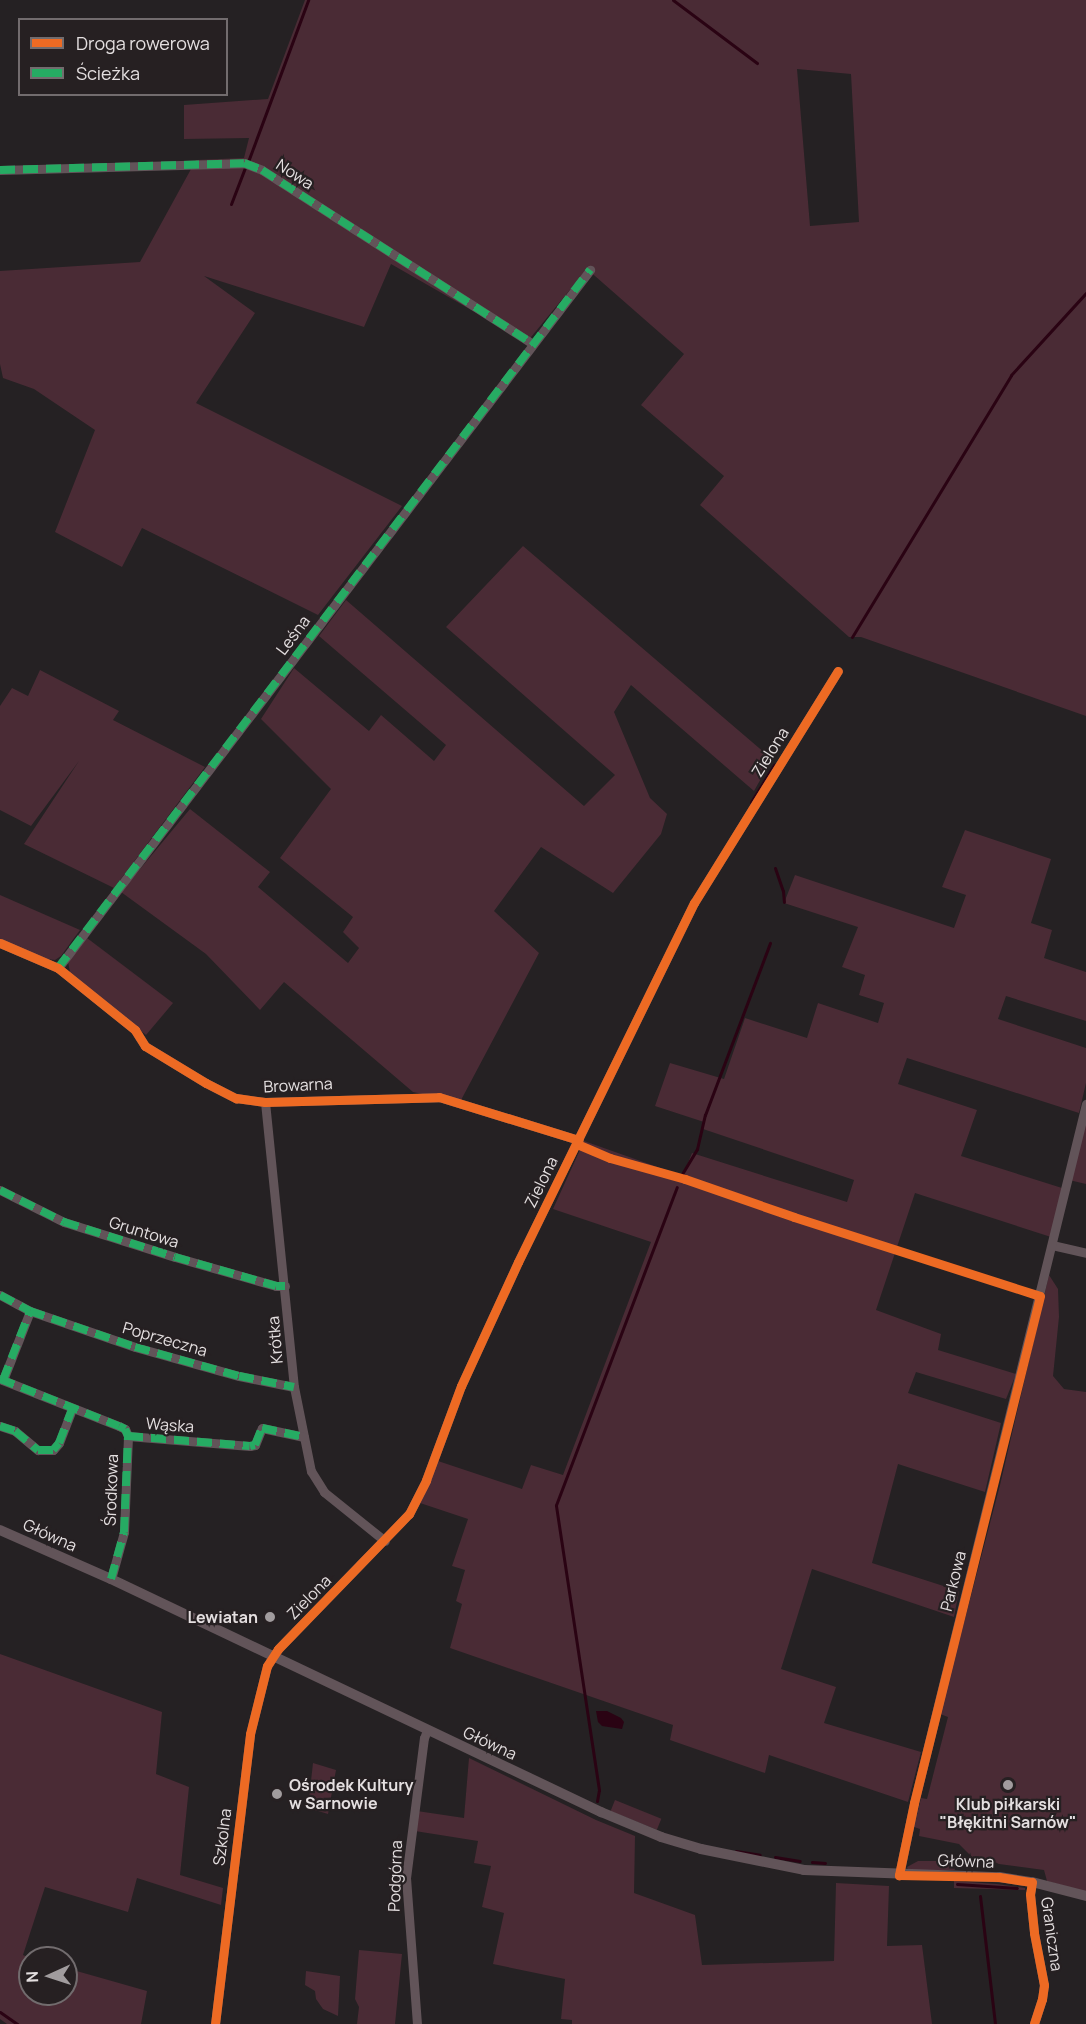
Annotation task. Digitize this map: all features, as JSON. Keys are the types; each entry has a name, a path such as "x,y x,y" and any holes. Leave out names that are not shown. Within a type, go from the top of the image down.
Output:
{"street":[{"name":"Nowa","path":"0,170 244,163 262,170 533,345"},
{"name":"Leśna","path":"58,968 590,270"},
{"name":"Zielona","path":"272,1657 409,1514 426,1480 461,1386 694,903 837,671"},
{"path":"0,943 58,968"},
{"name":"Browarna","path":"58,968 135,1030 145,1046 222,1092 246,1101 439,1097 579,1140"},
{"name":"Krótka","path":"265,1102 294,1388 311,1471 319,1486 385,1541"},
{"name":"Parkowa","path":"899,1875 914,1803 1086,1104"},
{"name":"Gruntowa","path":"0,1190 64,1222 175,1257 276,1286 285,1286"},
{"path":"1052,1245 1086,1253"},
{"name":"Poprzeczna","path":"0,1295 30,1311 135,1347 239,1376 294,1388"},
{"path":"2,1379 30,1311"},
{"name":"Wąska","path":"2,1379 72,1410 119,1426 125,1429 128,1436 250,1446 255,1445 262,1428 304,1437"},
{"path":"0,1426 15,1431 38,1450 53,1450 60,1443 72,1410"},
{"name":"Środkowa","path":"111,1579 124,1532 128,1436"},
{"name":"Główna","path":"0,1530 111,1579 642,1830 702,1849 804,1870 999,1877 1032,1882 1086,1896"},
{"name":"Szkolna","path":"215,2024 250,1734 267,1666 272,1657"},
{"name":"Podgórna","path":"417,2024 406,1878 421,1759 427,1730"},
{"name":"Graniczna","path":"1032,1882 1030,1894 1034,1933 1044,1985 1034,2024"}],"shaded area":[{"path":"305,0 1086,0 1086,716 861,637 849,637 700,505 724,476 641,405 684,354 587,269 527,342 391,264 364,327 204,276 255,313 196,403 402,506 318,615 142,528 122,567 55,532 95,430 34,389 3,378 0,364 0,271 140,262 196,160 244,158 249,138 184,139 184,105 268,99","holes":["797,69 851,74 859,222 810,226"]},
{"path":"523,546 772,759 754,791 631,685 614,712 650,798 667,814 661,834 613,893 541,847 494,911 539,953 460,1102 413,1092 284,982 260,1010 206,954 121,892 190,809 270,872 258,887 348,963 359,948 343,932 353,917 280,858 331,789 261,719 294,668 369,731 381,715 434,761 446,745 319,636 346,600 584,806 615,775 446,627"},
{"path":"40,670 119,711 113,720 205,767 114,888 24,844 79,761 31,826 0,810 0,706 12,688 28,696"},
{"path":"965,830 1051,859 1031,923 1052,930 1044,958 1086,972 1086,1021 1006,996 998,1019 1086,1048 1086,1083 1079,1113 907,1058 898,1084 977,1110 961,1156 1062,1188 1051,1237 915,1193 876,1310 941,1334 938,1350 1016,1374 1006,1399 916,1372 908,1393 1001,1423 985,1492 898,1464 872,1563 959,1591 954,1617 812,1569 781,1669 836,1687 824,1723 921,1752 908,1802 769,1755 765,1773 670,1740 673,1725 450,1648 462,1604 456,1601 465,1570 452,1566 468,1519 420,1503 438,1461 522,1489 531,1465 563,1475 651,1242 553,1209 584,1141 683,1176 692,1153 847,1202 854,1180 703,1129 704,1122 655,1106 670,1063 724,1079 745,1018 807,1038 818,1003 878,1023 884,1003 859,995 865,975 842,967 858,927 784,903 795,875 954,928 966,895 942,887"},
{"path":"0,895 80,930 61,956 55,960 47,959 0,939"},
{"path":"87,938 173,1003 146,1035 70,972 68,962"},
{"path":"1086,1111 1086,1184 1069,1180"},
{"path":"1049,1275 1058,1289 1059,1317 1053,1376 1064,1389 1086,1392 1086,1892 1047,1881 1044,1870 976,1861 959,1844 919,1836 920,1829 914,1827 921,1798 927,1799 948,1717 940,1714 1000,1485"},
{"path":"0,1654 162,1712 156,1774 189,1787 180,1875 223,1888 221,1905 137,1878 128,1912 45,1887 26,1946 18,1946 18,2006 78,2006 78,1971 147,1991 141,2024 7,2024 0,2019"},
{"path":"596,1711 607,1711 621,1718 624,1722 622,1729 602,1726 598,1722"},
{"path":"469,1758 596,1820 635,1836 634,1893 695,1915 702,1965 834,1961 836,1883 889,1886 887,1946 922,1945 932,2024 572,2024 572,2020 561,2019 565,1979 493,1964 504,1913 482,1907 491,1866 474,1863 478,1841 415,1831 417,1811 464,1818"},
{"path":"313,1763 336,1770 328,1814 308,1808"},
{"path":"615,1800 661,1819 657,1830 611,1811"},
{"path":"918,1861 949,1861 953,1863 955,1870 908,1870 907,1867"},
{"path":"954,1881 997,1884 1025,1888 1025,1890 954,1888"},
{"path":"359,1950 402,1954 395,2024 357,2024 359,2007 355,1999"},
{"path":"306,1971 340,1976 338,2016 323,2009 316,1999 315,1991 305,1985"}],"waterway":[{"path":"249,159 308,0"},
{"path":"673,0 757,63"},
{"path":"231,204 245,168"},
{"path":"852,637 1011,375 1086,293"},
{"path":"751,802 774,765"},
{"path":"775,868 783,891 784,902"},
{"path":"682,1174 697,1149 705,1115 770,943"},
{"path":"597,1801 599,1790 556,1505 677,1187"},
{"path":"736,1851 760,1855"},
{"path":"775,1857 800,1861"},
{"path":"812,1862 825,1863"},
{"path":"957,1884 1017,1888"},
{"path":"980,1896 995,2024"},
{"path":"0,2012 17,2024"}],"marked path":[{"path":"0,170 244,163 262,170 533,344"},
{"path":"54,966 58,968 590,270"},
{"path":"0,1190 64,1222 175,1257 276,1286 285,1286"},
{"path":"0,1295 30,1311 135,1347 239,1376 294,1387"},
{"path":"3,1380 30,1311"},
{"path":"0,1379 119,1426 125,1429 128,1436 250,1446 255,1445 262,1428 304,1437"},
{"path":"0,1426 15,1431 38,1450 53,1450 59,1443 72,1409"},
{"path":"111,1579 124,1532 128,1436"}],"cycle path":[{"path":"215,2024 250,1734 267,1666 278,1649 409,1514 426,1480 461,1386 518,1262 694,903 838,671"},
{"path":"0,943 58,968 135,1030 145,1046 206,1083 236,1098 265,1102 439,1097 579,1140"},
{"path":"577,1144 610,1158 685,1179 794,1217 1040,1296 914,1803 899,1875 999,1877 1032,1882 1030,1894 1034,1933 1044,1985 1034,2024"}],"place":[{"name":"Lewiatan","path":"270,1617"},
{"name":"Klub piłkarski \"Błękitni Sarnów\"","path":"1008,1785"},
{"name":"Ośrodek Kultury w Sarnowie","path":"277,1794"}]}
